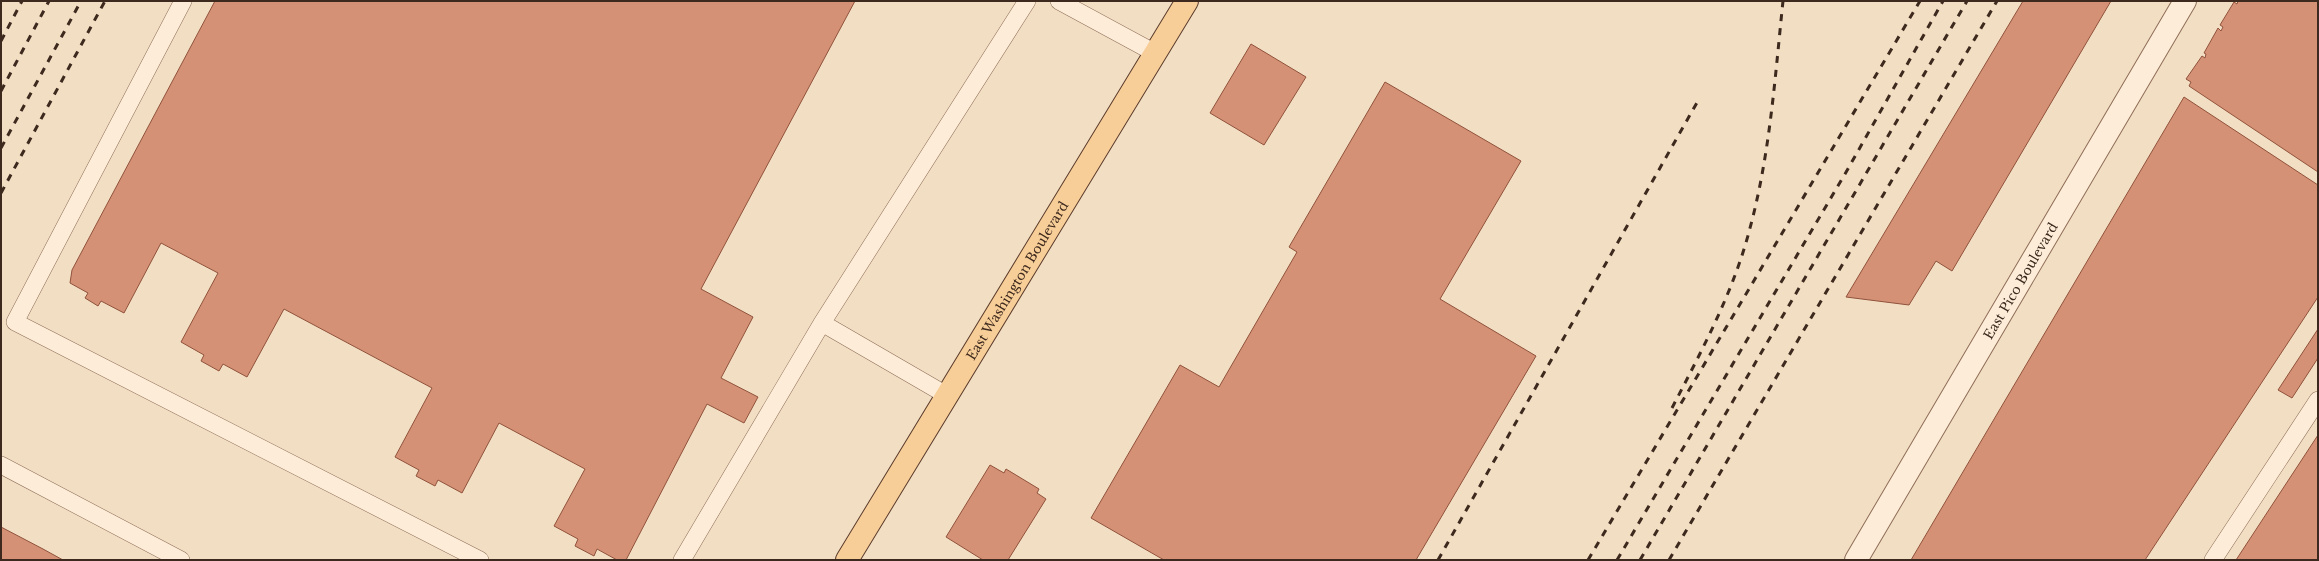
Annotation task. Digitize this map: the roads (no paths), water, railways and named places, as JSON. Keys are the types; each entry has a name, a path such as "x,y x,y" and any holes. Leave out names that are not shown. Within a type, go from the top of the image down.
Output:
{"main road":[{"name":"East Washington Boulevard","path":"847,560 1187,1"}],"street":[{"name":"East Pico Boulevard","path":"1856,560 2185,1"}],"lane":[{"path":"183,1 15,322 480,560"},
{"path":"682,560 822,323 1027,1"},
{"path":"1059,1 1155,53"},
{"path":"822,323 948,396"},
{"path":"2213,560 2318,400"},
{"path":"1,465 181,560"}],"railway":[{"path":"1,41 22,1"},
{"path":"1,91 49,1"},
{"path":"1,148 81,1"},
{"path":"1,193 105,1"},
{"path":"1672,408 1706,342 1726,297 1735,275 1750,228 1757,200 1767,144 1783,1"},
{"path":"1588,560 1920,1"},
{"path":"1617,560 1845,174 1943,1"},
{"path":"1640,560 1967,1"},
{"path":"1669,560 1997,1"},
{"path":"1438,560 1699,99"}]}
